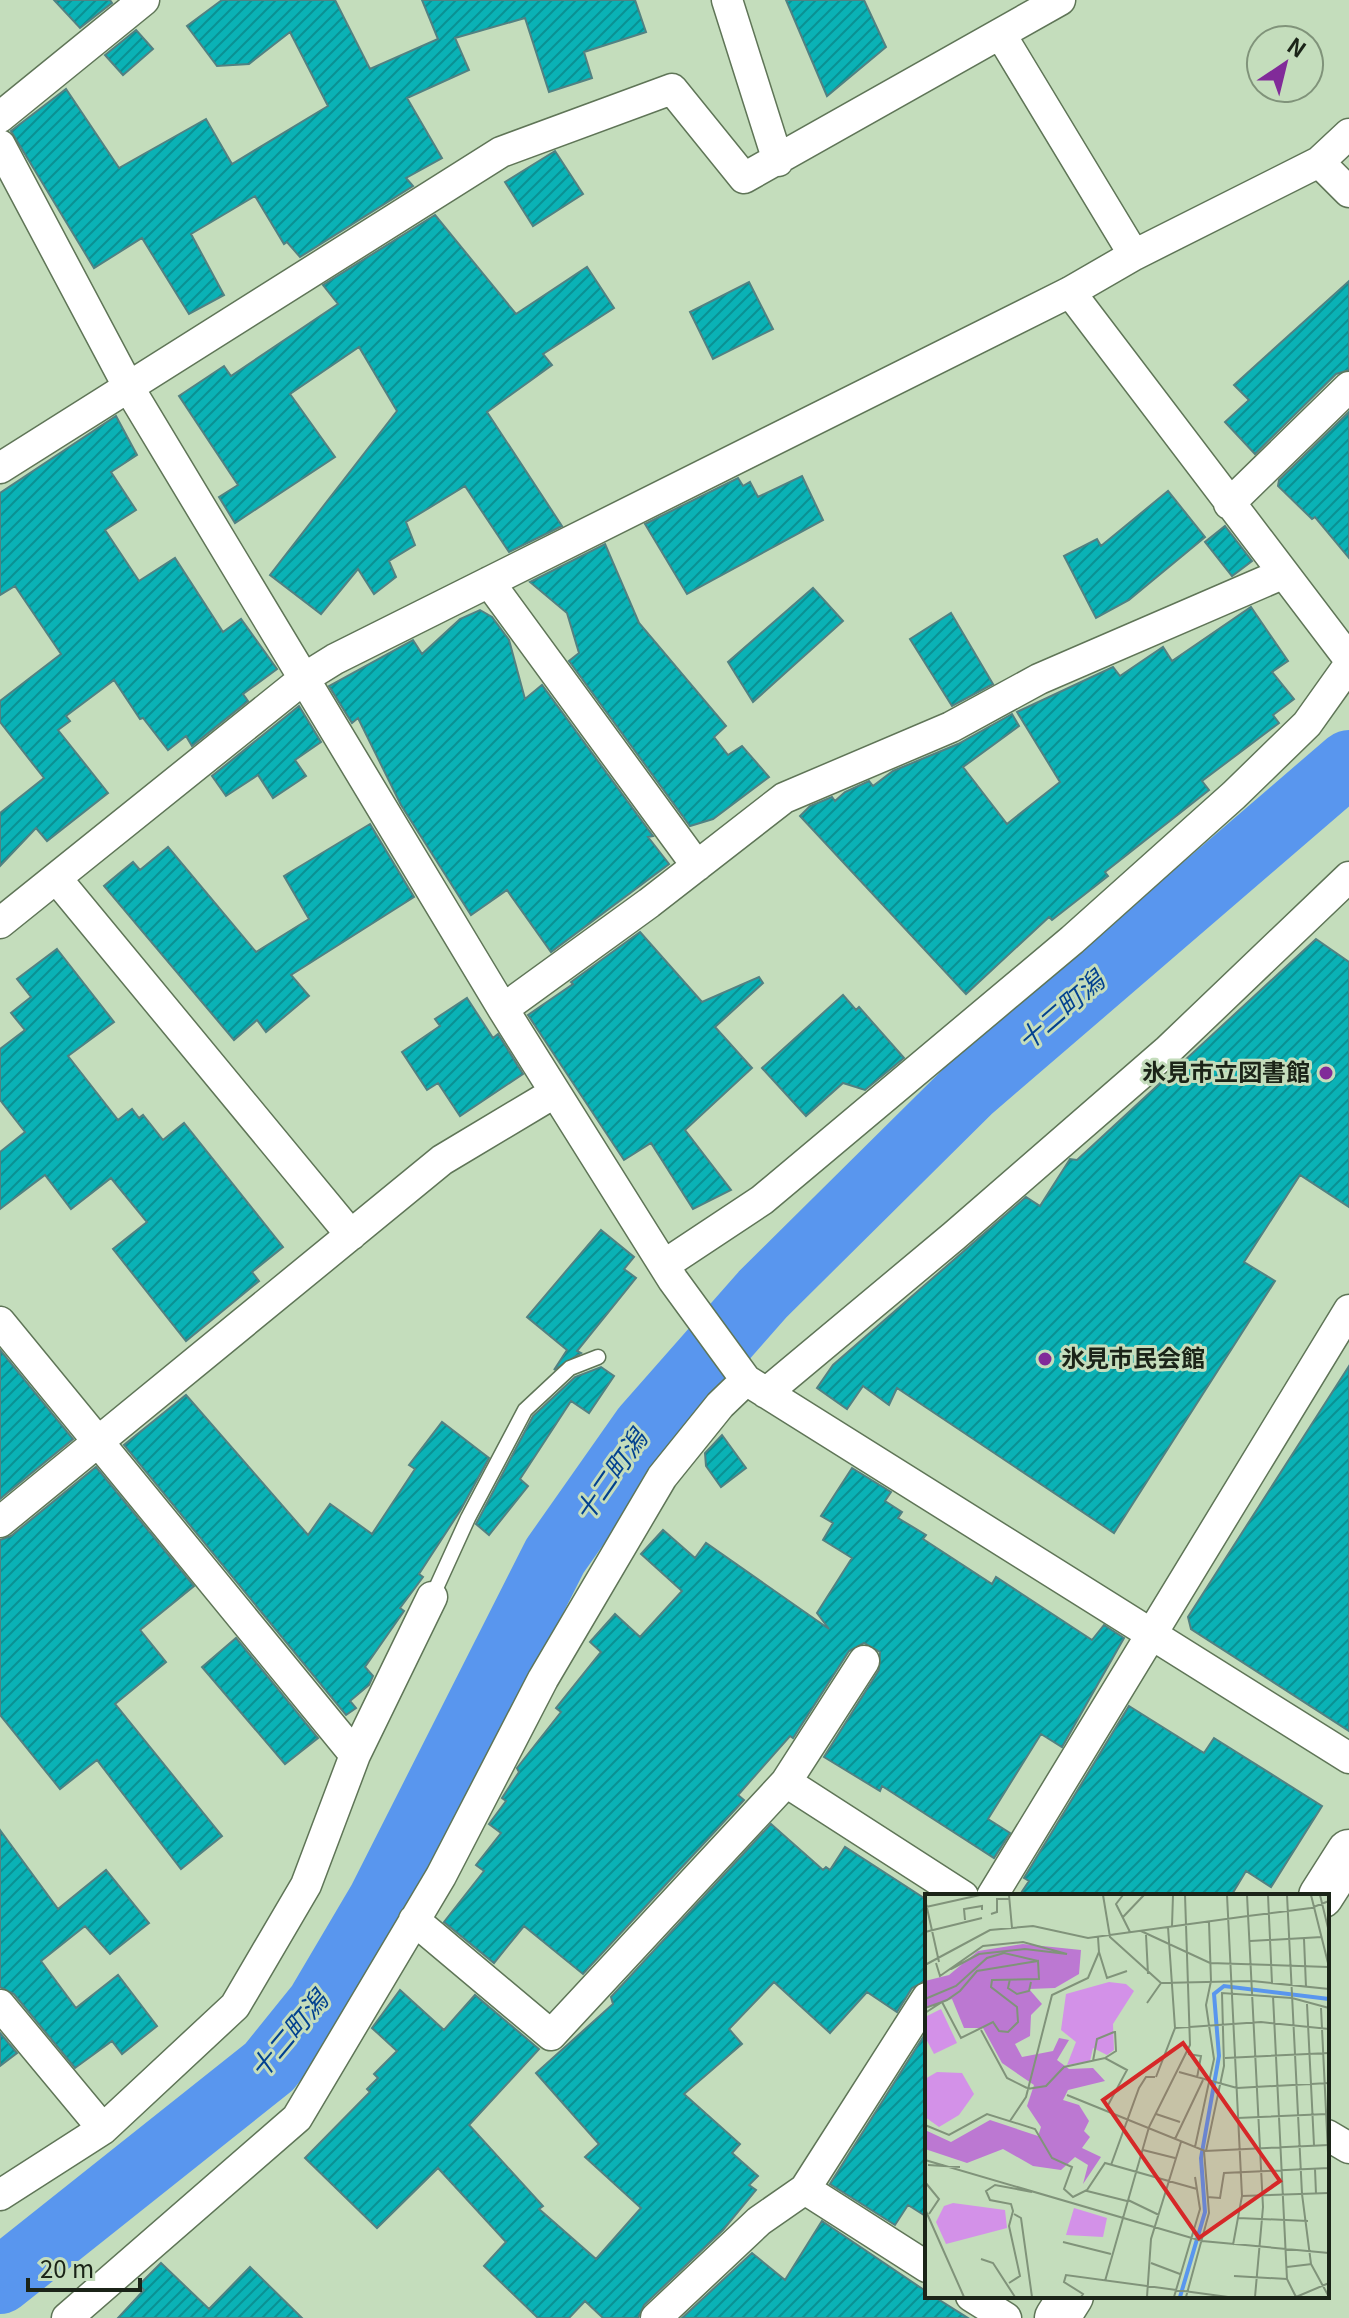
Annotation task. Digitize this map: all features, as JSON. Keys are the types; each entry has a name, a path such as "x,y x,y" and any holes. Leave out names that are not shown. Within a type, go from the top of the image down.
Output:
{"highway":[{"path":"1322,1894 1349,1852"},
{"path":"1057,2318 1070,2298"}],"street":[{"path":"0,117 144,0"},
{"path":"727,0 778,161"},
{"path":"0,468 501,152 672,89 744,178 1060,0"},
{"path":"1001,35 1134,255"},
{"path":"0,923 306,677 489,582 1070,292 1134,255 1319,162 1349,134"},
{"path":"0,145 129,388 554,1093 669,1272 756,1387 1349,1758"},
{"path":"1319,162 1349,192"},
{"path":"1070,292 1349,659"},
{"path":"1229,504 1349,387"},
{"path":"503,1009 784,798 951,727 1039,679 1282,574"},
{"path":"489,582 697,866"},
{"path":"669,1272 762,1200 1072,940 1307,724 1349,665"},
{"path":"67,2318 297,2118 414,1920 543,1679 662,1477 756,1387 954,1236 1168,1050 1349,877"},
{"path":"56,878 351,1235"},
{"path":"0,1522 442,1160 554,1093"},
{"path":"993,1894 1349,1310"},
{"path":"0,1322 355,1755"},
{"path":"0,2195 103,2129 235,2006 306,1885 355,1755 432,1597"},
{"path":"414,1920 551,2035 786,1782 864,1661"},
{"path":"786,1782 960,1894"},
{"path":"656,2318 759,2221 805,2189 925,2001"},
{"path":"0,2005 103,2129"},
{"path":"1329,2136 1349,2148"},
{"path":"805,2189 925,2266"},
{"path":"974,2298 1006,2318"}],"lane":[{"path":"432,1597 468,1518 525,1410 570,1368 598,1357"}],"building":[{"path":"54,0 110,0 112,3 80,28"},
{"path":"222,0 335,0 370,69 438,39 422,0 635,0 646,32 584,52 592,78 549,92 525,18 455,38 469,70 407,98 442,158 406,178 413,186 300,257 287,242 284,244 255,196 191,234 224,295 189,314 142,238 94,268 11,131 66,89 119,168 206,119 232,164 328,106 290,32 249,64 217,66 187,26"},
{"path":"786,0 864,0 886,47 827,96"},
{"path":"136,30 153,49 123,75 105,55"},
{"path":"555,151 583,194 533,226 505,182"},
{"path":"435,215 516,314 587,267 614,308 543,354 552,365 487,412 562,526 509,552 465,486 406,522 415,545 389,561 396,577 374,594 358,569 321,614 270,575 397,411 359,347 290,394 335,457 235,523 219,497 238,485 179,396 224,366 231,376 338,304 323,285"},
{"path":"1349,281 1349,370 1336,374 1255,454 1225,422 1249,400 1234,385"},
{"path":"749,282 773,329 713,359 690,312"},
{"path":"1349,412 1349,558 1315,517 1312,519 1278,486 1279,480"},
{"path":"116,416 137,455 111,472 136,510 105,530 139,581 175,558 223,632 241,619 277,669 243,694 248,701 192,746 186,736 168,750 143,718 140,719 114,680 66,716 70,721 58,730 108,793 47,841 36,828 0,866 0,813 44,778 0,722 0,701 61,654 15,586 0,595 0,493"},
{"path":"802,476 823,520 687,594 645,524 738,478 743,486 750,482 758,497"},
{"path":"1168,491 1205,537 1129,600 1096,618 1064,556 1097,539 1101,546"},
{"path":"1225,526 1252,561 1232,576 1205,542"},
{"path":"605,544 639,623 726,726 714,737 728,755 742,746 769,777 713,819 690,826 569,661 579,653 567,613 530,582"},
{"path":"813,588 843,621 753,702 728,662"},
{"path":"1251,607 1288,661 1272,672 1294,699 1273,715 1279,723 1202,781 1209,790 1105,872 1108,876 1052,920 1049,917 966,994 800,816 810,806 832,797 835,801 845,792 869,781 873,786 893,771 958,744 1012,714 1019,726 963,767 1007,824 1060,782 1017,712 1113,667 1120,676 1163,647 1172,661"},
{"path":"480,610 492,617 509,640 525,699 542,685 653,836 648,837 669,864 551,952 507,890 471,915 401,805 358,718 352,723 329,686 413,640 422,654 460,619"},
{"path":"951,613 993,684 952,706 910,639"},
{"path":"299,706 321,742 295,760 306,776 273,798 258,775 226,796 212,776"},
{"path":"370,824 414,897 291,975 309,996 266,1032 257,1020 234,1040 104,886 133,862 140,870 168,847 256,952 309,919 284,876"},
{"path":"640,932 702,1002 759,977 763,983 715,1027 752,1068 685,1130 731,1190 693,1209 651,1143 624,1160 528,1015"},
{"path":"1316,939 1349,962 1349,1207 1300,1175 1244,1262 1275,1281 1114,1533 897,1388 889,1405 863,1386 847,1409 817,1388 833,1365 1026,1197 1040,1206 1070,1159 1077,1160"},
{"path":"57,949 114,1022 68,1056 118,1120 132,1109 139,1118 143,1115 163,1140 184,1123 283,1247 252,1272 259,1281 186,1341 113,1249 147,1222 111,1178 71,1209 45,1175 0,1209 0,1152 25,1132 0,1100 0,1049 25,1030 11,1013 31,997 17,979"},
{"path":"843,995 856,1010 859,1007 904,1058 865,1090 843,1083 806,1116 762,1068"},
{"path":"467,998 493,1038 498,1034 523,1074 460,1116 438,1083 427,1090 402,1052 440,1026 435,1019"},
{"path":"601,1230 634,1257 624,1269 636,1278 577,1351 581,1353 554,1370 567,1350 527,1317"},
{"path":"0,1350 73,1439 0,1499"},
{"path":"1349,1366 1349,1731 1191,1629 1188,1617"},
{"path":"601,1367 614,1376 589,1413 571,1401 520,1479 528,1486 489,1535 476,1524 533,1416 575,1377"},
{"path":"186,1395 308,1535 330,1504 372,1534 415,1469 409,1465 442,1422 489,1458 460,1511 419,1574 423,1577 400,1608 404,1611 365,1667 373,1676 369,1685 350,1701 356,1708 346,1715 124,1445"},
{"path":"722,1435 746,1468 721,1487 706,1466 705,1453"},
{"path":"96,1467 194,1586 140,1630 166,1662 115,1704 222,1836 181,1869 97,1760 60,1789 0,1715 0,1540 11,1536"},
{"path":"852,1468 891,1492 885,1501 902,1512 898,1518 926,1535 923,1539 992,1584 996,1577 1092,1640 1104,1625 1124,1638 1062,1747 1041,1734 988,1819 1010,1833 994,1858 882,1786 880,1791 824,1757 879,1670 880,1652 864,1643 849,1651 793,1738 790,1736 738,1795 744,1800 583,1974 524,1926 494,1963 444,1922 484,1871 476,1865 501,1833 489,1824 506,1801 502,1798 519,1772 517,1768 561,1712 556,1708 601,1652 590,1642 615,1614 640,1637 682,1591 641,1554 663,1530 695,1558 706,1543 829,1629 817,1613 852,1558 823,1540 833,1523 821,1516"},
{"path":"236,1638 318,1738 285,1764 202,1667"},
{"path":"1129,1706 1204,1753 1214,1738 1322,1806 1271,1887 1246,1871 1232,1894 1020,1894 1029,1881 1024,1878"},
{"path":"771,1824 823,1870 826,1867 830,1870 845,1847 925,1899 925,1981 912,1988 897,2012 867,1992 830,2033 774,1982 729,2029 742,2044 684,2094 740,2144 732,2153 758,2176 749,2185 756,2190 723,2230 644,2305 638,2318 603,2318 585,2301 569,2318 538,2318 484,2266 506,2242 438,2168 377,2228 305,2158 370,2092 367,2089 378,2078 374,2074 397,2051 372,2028 400,1990 444,2030 475,1995 539,2049 469,2125 543,2206 539,2209 596,2259 641,2208 585,2157 599,2144 536,2073 613,2004 611,1997"},
{"path":"0,1830 58,1909 106,1870 149,1923 110,1954 85,1926 41,1961 76,2008 118,1975 157,2026 122,2054 112,2041 75,2068 14,1994 0,1987"},
{"path":"0,2033 17,2053 0,2066"},
{"path":"925,2034 925,2216 908,2205 895,2225 830,2184"},
{"path":"822,2221 925,2291 925,2298 936,2298 968,2318 682,2318 752,2253 785,2280"},
{"path":"161,2263 209,2309 250,2267 302,2318 118,2318 144,2290 139,2285"}],"waterway":[{"name":"十二町潟","path":"0,2281 269,2067 319,2005 381,1900 555,1556 645,1428 763,1294 969,1090 1349,763"}],"place":[{"name":"氷見市立図書館","path":"1326,1073"},
{"name":"氷見市民会館","path":"1045,1359"}]}
